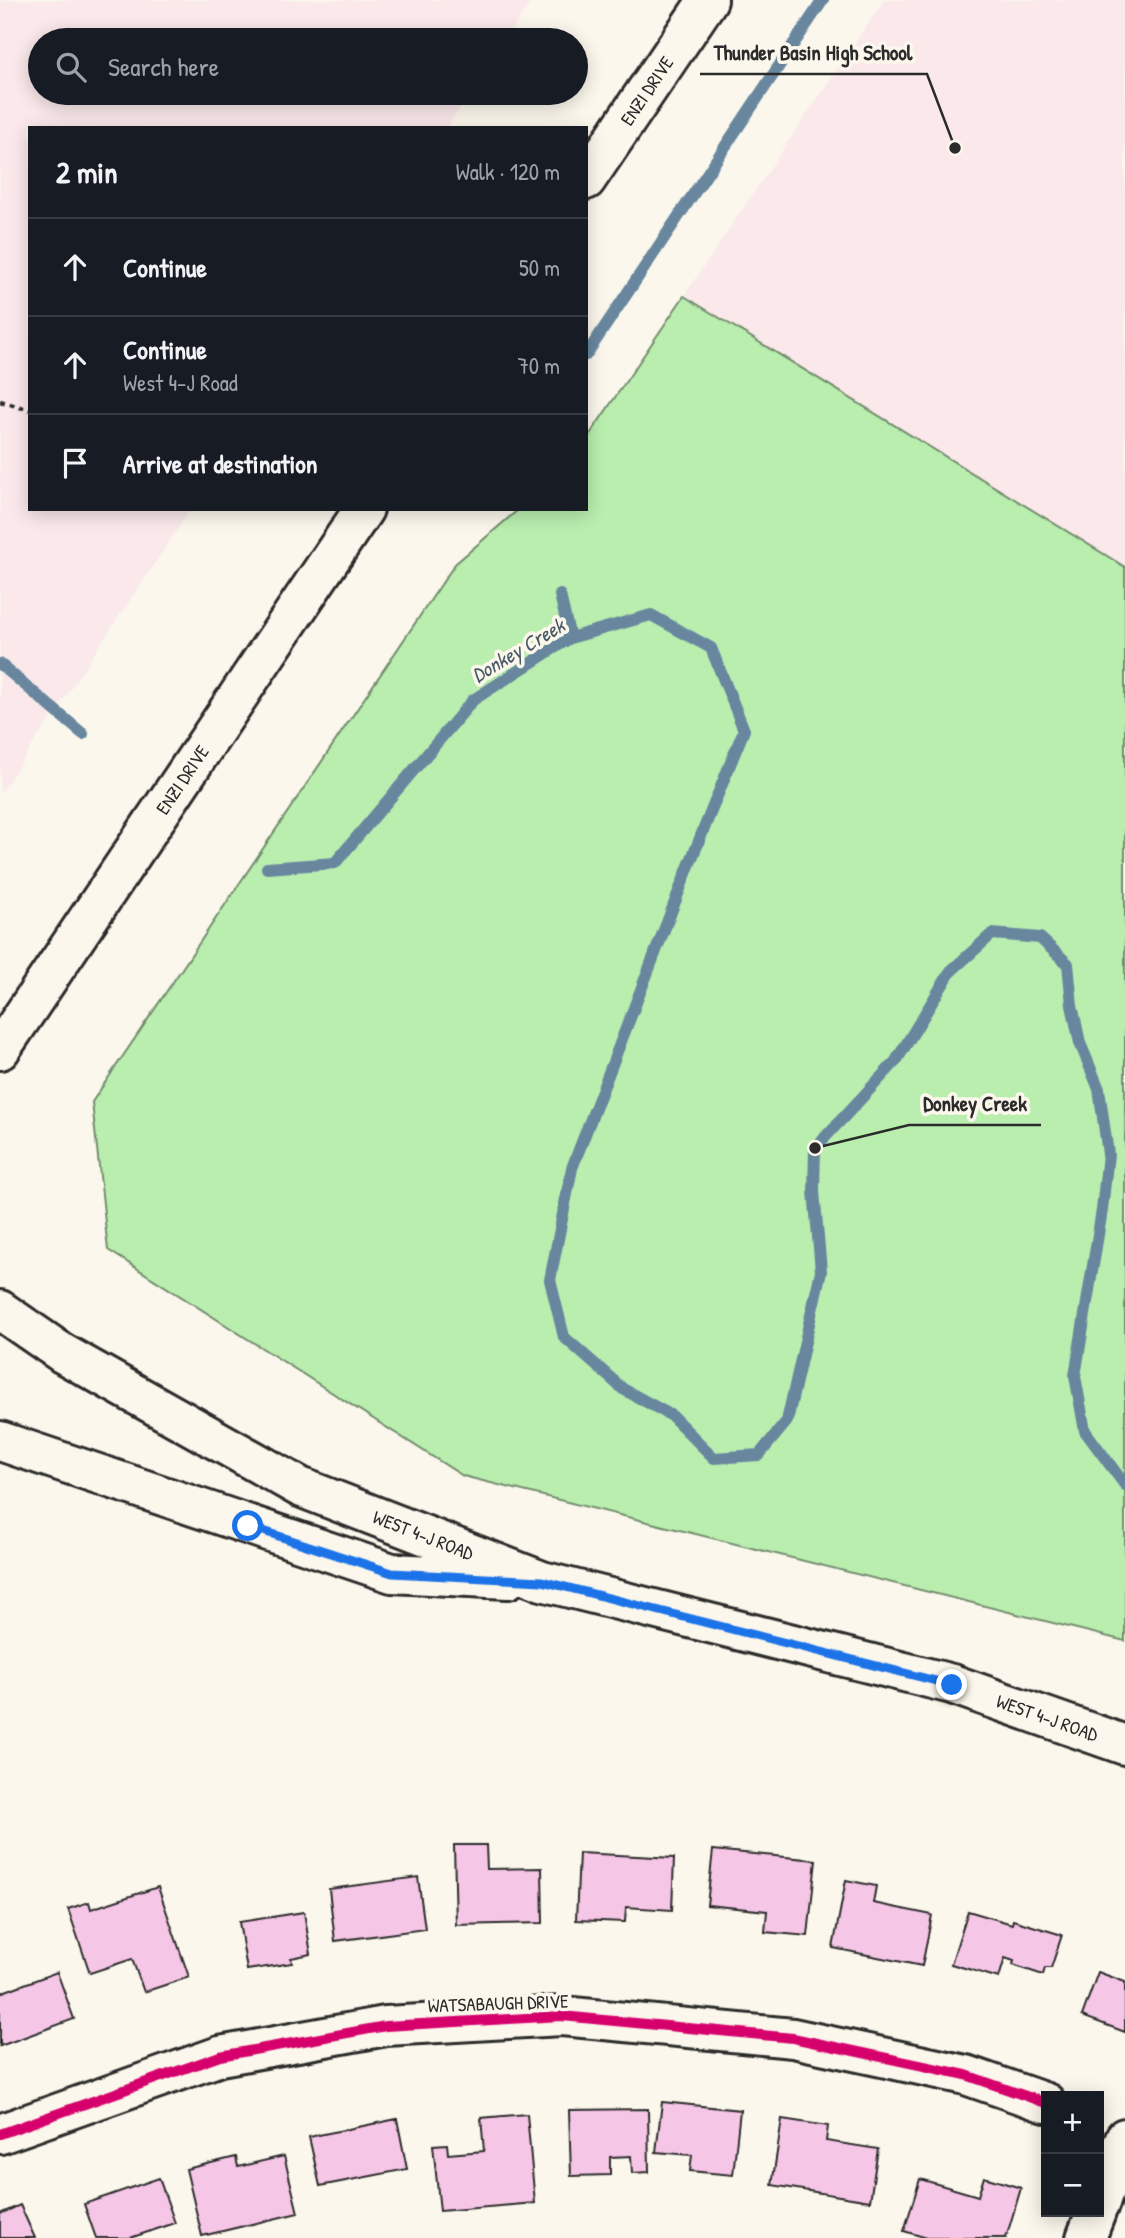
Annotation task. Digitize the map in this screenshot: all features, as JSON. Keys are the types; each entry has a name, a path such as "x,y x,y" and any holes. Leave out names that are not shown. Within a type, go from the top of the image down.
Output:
{"main road":[{"name":"ENZI DRIVE","path":"588,177 708,0"},
{"name":"ENZI DRIVE","path":"0,1050 364,511"},
{"name":"WEST 4-J ROAD","path":"0,1310 62,1353 300,1486 542,1581 952,1685 1125,1745"},
{"path":"0,1441 392,1573 542,1581"},
{"name":"WATSABAUGH DRIVE","path":"0,2134 220,2056 386,2026 562,2016 793,2038 966,2075 1041,2101"},
{"path":"1104,2122 1125,2130"},
{"path":"1104,2192 1125,2138"},
{"path":"1086,2238 1094,2217"}],"path":[{"path":"0,401 28,409"}],"shaded area":[{"path":"0,0 532,0 513,28 28,28 28,105 462,105 448,126 28,126 28,511 190,511 0,794"},
{"path":"884,0 1125,0 1125,567 684,296"}],"green space":[{"path":"684,296 1125,567 1125,1641 463,1476 108,1250 92,1102 455,564 517,511 588,511 588,437"}],"building":[{"path":"454,1845 486,1845 487,1869 542,1868 543,1923 456,1925"},
{"path":"713,1850 816,1860 808,1936 765,1932 767,1911 707,1905"},
{"path":"579,1853 674,1858 672,1910 626,1907 625,1922 576,1920"},
{"path":"418,1877 425,1929 335,1941 329,1889"},
{"path":"846,1880 876,1886 873,1903 932,1915 922,1966 833,1948"},
{"path":"158,1887 189,1977 144,1992 132,1959 90,1973 68,1909 89,1902 91,1909"},
{"path":"968,1911 1012,1924 1013,1920 1062,1935 1051,1968 1045,1968 1043,1975 1013,1965 1014,1961 1005,1958 999,1978 951,1964"},
{"path":"304,1912 311,1954 291,1958 292,1963 247,1970 239,1922"},
{"path":"57,1972 74,2019 0,2046 0,1993"},
{"path":"1098,1972 1125,1982 1125,2032 1082,2016"},
{"path":"662,2102 740,2110 733,2175 690,2171 692,2155 656,2152"},
{"path":"648,2109 649,2172 632,2173 631,2156 610,2157 610,2175 571,2176 569,2110"},
{"path":"527,2114 535,2203 440,2211 433,2145 447,2144 448,2154 484,2151 481,2118"},
{"path":"397,2119 407,2169 320,2186 309,2137"},
{"path":"782,2119 828,2126 826,2141 878,2149 870,2201 772,2185"},
{"path":"284,2156 298,2213 202,2236 186,2169 236,2157 238,2167"},
{"path":"984,2177 1021,2188 1006,2238 927,2238 904,2231 920,2179 978,2196"},
{"path":"159,2178 175,2223 130,2238 96,2238 84,2204"},
{"path":"20,2205 35,2238 0,2238 0,2214"}],"waterway":[{"path":"588,352 823,0"},
{"path":"560,595 570,638"},
{"name":"Donkey Creek","path":"267,868 335,863 473,700 570,638 651,615 711,648 744,730 572,1168 550,1280 564,1337 623,1389 672,1416 714,1458 759,1455 787,1421 821,1271 814,1191 815,1148 896,1061 951,971 992,934 1040,938 1068,964 1072,1005 1080,1043 1099,1089 1108,1154 1102,1210 1075,1376 1085,1431 1125,1485"},
{"name":"Donkey Creek","path":"0,664 83,734"}],"cycle path":[{"path":"0,2134 220,2056 386,2026 562,2016 793,2038 966,2075 1041,2101"}],"place":[{"name":"Thunder Basin High School","path":"955,148"},
{"name":"Donkey Creek","path":"815,1148"}],"route":[{"path":"248,1526 392,1573 542,1581 952,1685"}]}
